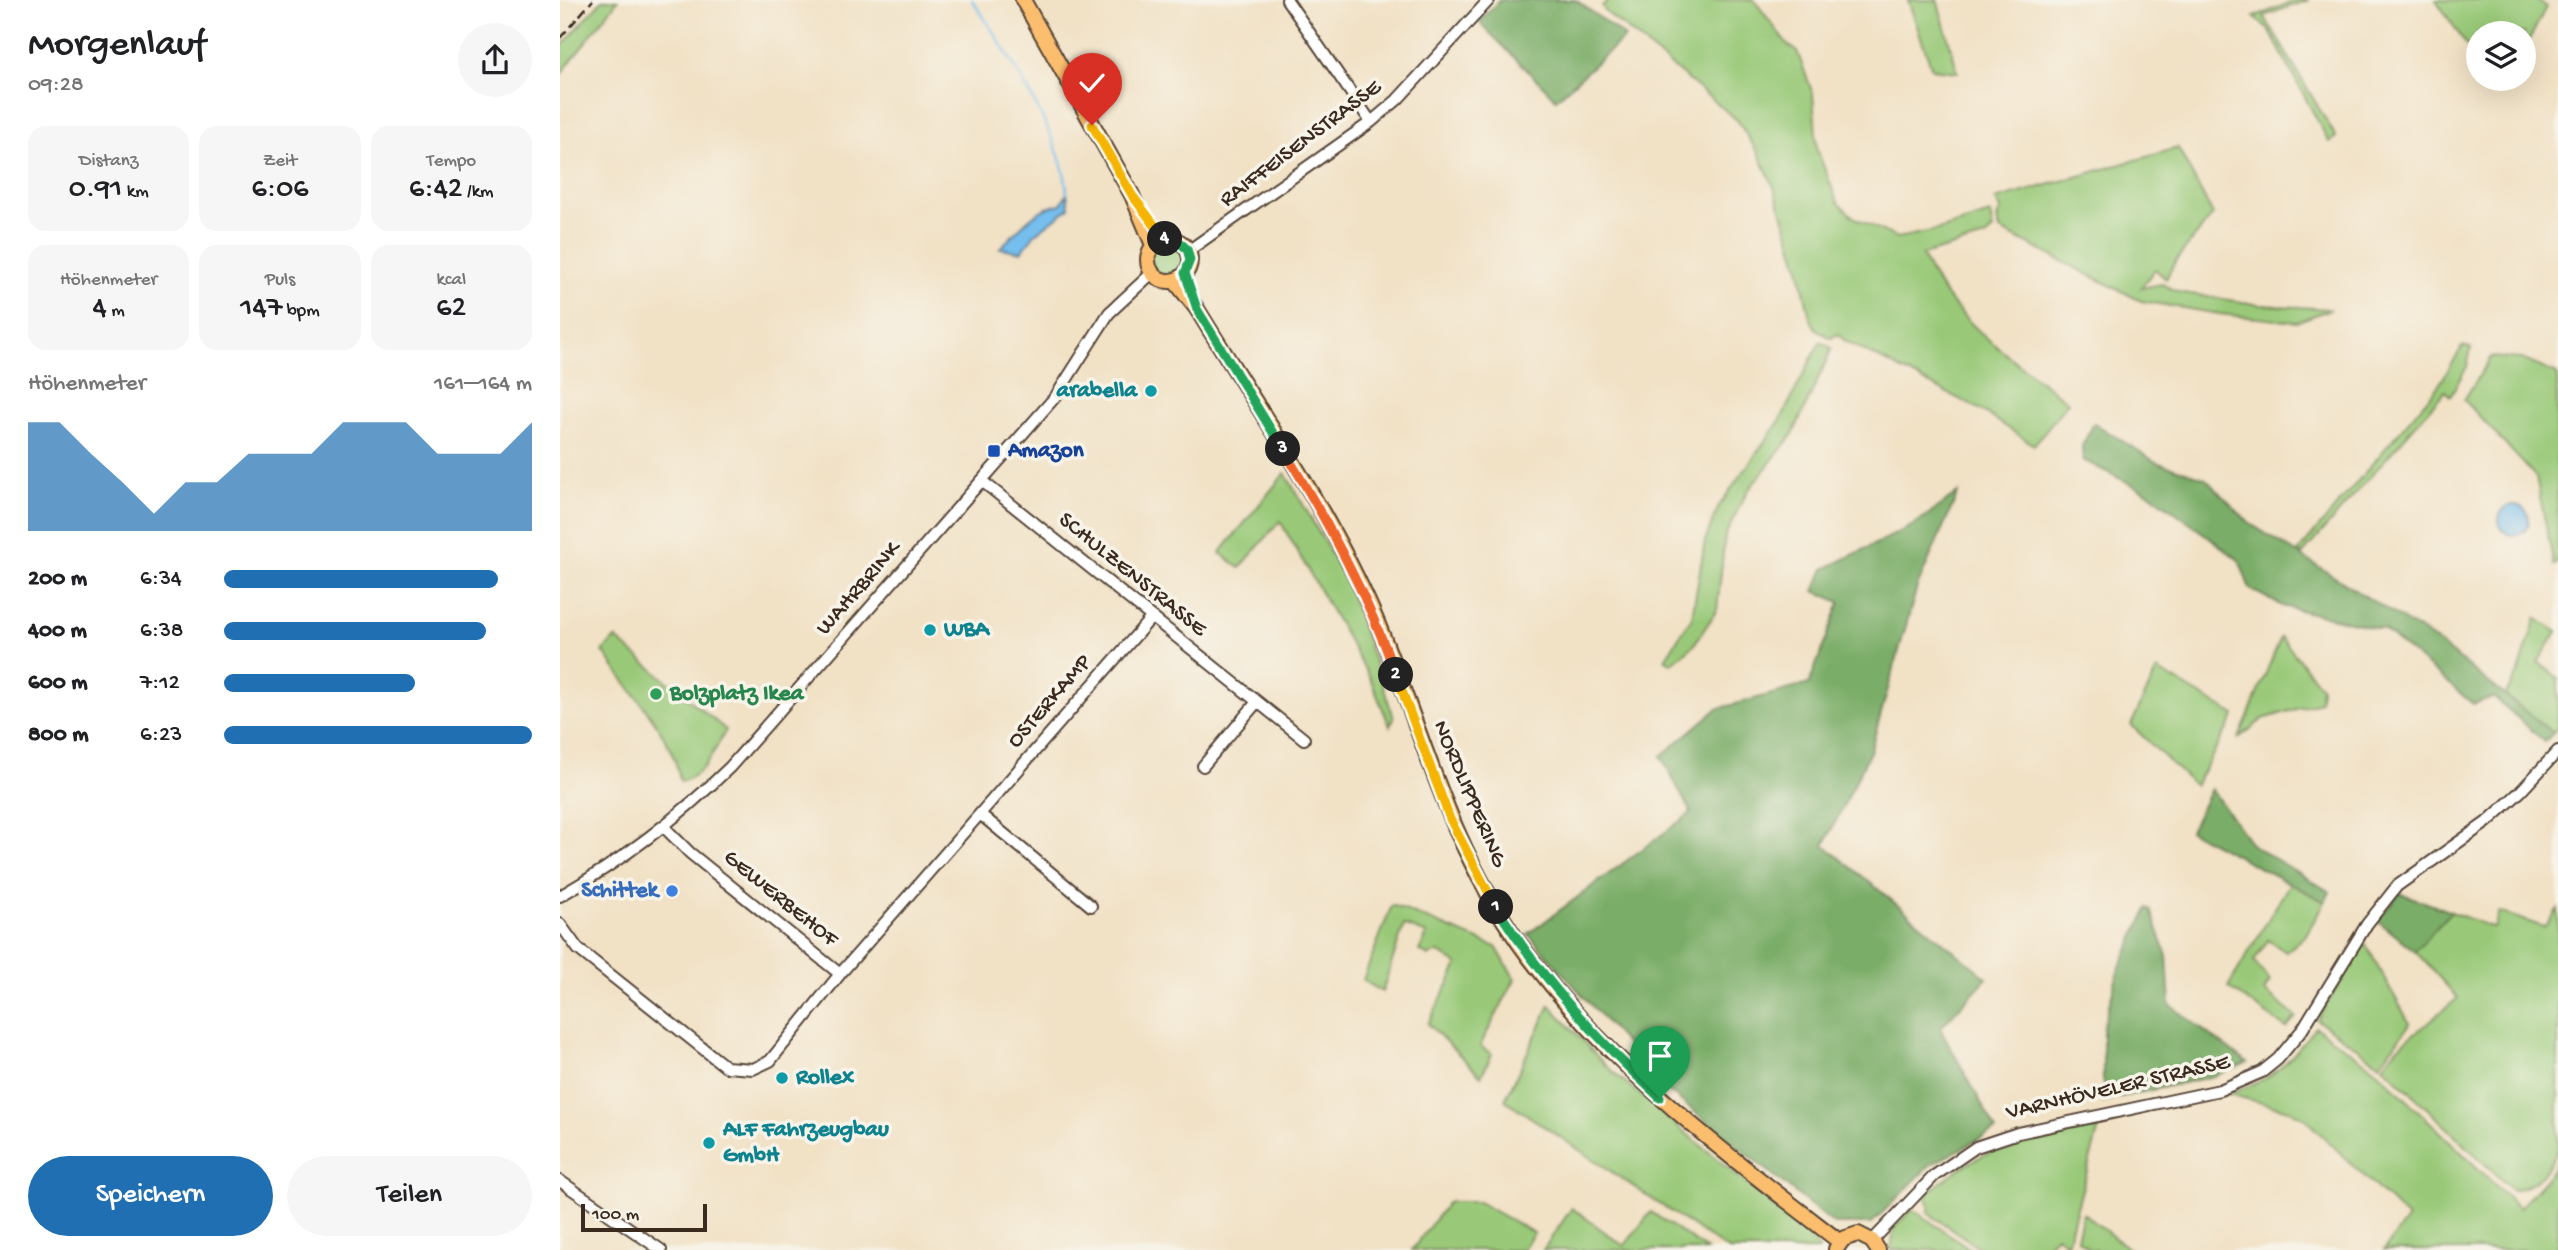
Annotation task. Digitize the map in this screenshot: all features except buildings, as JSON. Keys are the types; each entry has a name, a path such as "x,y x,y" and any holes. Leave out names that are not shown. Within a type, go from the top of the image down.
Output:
{"main road":[{"path":"1023,0 1159,242"},
{"path":"1159,242 1179,242 1188,251 1189,265 1179,277 1160,279 1152,273 1147,261 1159,242"},
{"name":"NORDLIPPERING","path":"1179,277 1347,557 1383,638 1450,819 1490,897 1518,940 1582,1022 1650,1089 1838,1246"},
{"path":"1838,1246 1853,1234 1864,1235 1875,1245"}],"street":[{"path":"1287,0 1371,122"},
{"name":"RAIFFEISENSTRASSE","path":"1188,251 1371,122 1397,100 1489,0"},
{"name":"WAHRBRINK","path":"560,896 632,850 730,767 1061,389 1109,313 1152,273"},
{"name":"SCHULZENSTRASSE","path":"982,481 1304,739"},
{"name":"OSTERKAMP","path":"840,974 1151,618"},
{"path":"1203,766 1257,702"},
{"name":"VARNHÖVELER STRASSE","path":"1875,1245 1934,1176 1976,1147 2018,1133 2220,1090 2262,1072 2297,1037 2367,924 2397,886 2487,822 2521,791 2558,751"},
{"path":"980,814 1091,906"},
{"name":"GEWERBEHOF","path":"560,924 578,949 726,1067 734,1070 753,1069 770,1061 840,974 690,853 663,826"},
{"path":"560,1181 661,1250"}],"green space":[{"path":"602,0 618,0 560,75 560,48"},
{"path":"1500,0 1576,0 1625,37 1556,99 1479,22"},
{"path":"1609,0 1754,0 1788,45 1797,51 1813,94 1817,149 1837,201 1853,217 1897,238 1942,229 1990,214 1993,230 1985,237 1922,255 1934,278 1966,318 1985,337 2068,402 2034,445 1979,409 1845,341 1838,334 1831,338 1816,329 1810,318 1799,267 1774,187 1759,154 1737,120 1606,12 1602,6"},
{"path":"1908,0 1937,0 1958,72 1932,69"},
{"path":"2297,0 2309,0 2264,16 2336,137 2329,142 2269,30 2254,17"},
{"path":"2436,0 2536,0 2546,7 2536,27 2536,21 2466,21 2466,44"},
{"path":"2178,148 2213,215 2176,260 2166,279 2155,269 2141,288 2162,284 2178,292 2261,305 2331,309 2296,322 2219,314 2141,301 2000,230 1997,218 2001,209 1995,200"},
{"path":"1168,243 1180,248 1185,260 1180,272 1168,277 1156,272 1151,260 1156,248"},
{"path":"1820,342 1832,348 1793,434 1747,492 1725,535 1717,610 1693,646 1671,664 1665,659 1692,617 1705,541 1719,506 1781,419"},
{"path":"2463,346 2471,348 2467,367 2450,396 2445,391 2302,555 2298,552 2439,385"},
{"path":"2491,357 2522,359 2557,374 2558,563 2554,565 2536,477 2464,400"},
{"path":"2094,423 2156,462 2205,478 2249,523 2432,638 2553,733 2545,742 2494,697 2473,704 2384,630 2282,606 2250,589 2239,560 2151,494 2083,460 2082,446"},
{"path":"1285,473 1346,580 1394,718 1390,726 1370,678 1280,521 1240,568 1220,553"},
{"path":"1958,493 1917,587 1870,752 1824,845 1987,978 1940,1028 1996,1130 1930,1165 1871,1224 1834,1224 1664,1087 1528,934 1691,813 1661,756 1717,709 1809,684 1840,602 1814,591 1824,569 1912,526"},
{"path":"2536,618 2557,632 2538,662 2558,678 2558,726 2553,733 2505,695 2519,672"},
{"path":"2281,637 2321,687 2320,702 2263,719 2239,738"},
{"path":"615,638 726,730 708,762 688,779 680,781 676,763 659,729 603,651"},
{"path":"2157,670 2235,715 2195,786 2131,725"},
{"path":"2211,789 2252,845 2330,892 2325,902 2190,831"},
{"path":"2290,883 2325,902 2305,936 2286,952 2268,940 2254,961 2270,981 2264,991 2296,1017 2286,1028 2228,987"},
{"path":"2400,893 2451,912 2415,951 2377,920"},
{"path":"1392,905 1496,947 1515,979 1480,1046 1492,1054 1481,1076 1428,1024 1458,965 1438,952 1429,956 1419,951 1427,934 1404,925 1382,992 1363,980"},
{"path":"2148,908 2167,956 2170,1005 2247,1063 2214,1076 2103,1101 2103,1027 2119,969"},
{"path":"2558,909 2558,1149 2541,1176 2529,1185 2512,1190 2383,1066 2398,1047 2458,998 2415,951 2451,912 2494,928 2499,912 2544,927"},
{"path":"2365,943 2410,1024 2380,1064 2317,1020"},
{"path":"1550,1005 1606,1066 1814,1240 1819,1250 1728,1250 1505,1100"},
{"path":"2315,1027 2374,1068 2519,1208 2545,1180 2558,1161 2558,1250 2384,1250 2408,1218 2303,1117 2289,1110 2228,1094 2257,1083 2278,1070"},
{"path":"2100,1124 2067,1244 2056,1235 2043,1250 1983,1250 1928,1213 1930,1207 1925,1196 1945,1179 1986,1154 2028,1139"},
{"path":"1448,1202 1478,1202 1534,1233 1522,1250 1412,1250"},
{"path":"1572,1208 1624,1246 1651,1212 1707,1250 1543,1250"},
{"path":"1912,1209 1972,1250 1891,1250 1894,1228"},
{"path":"2083,1213 2130,1250 2090,1250 2077,1239"}],"water":[{"path":"1067,193 1069,208 1035,234 1021,252 1000,248 1035,215 1061,204"},
{"path":"2514,505 2524,510 2529,520 2524,530 2514,535 2504,530 2499,520 2504,510"}],"waterway":[{"path":"972,0 1015,67 1044,122 1064,172 1067,193"}],"railway":[{"path":"560,38 593,0"}],"place":[{"name":"arabella","path":"1151,391"},
{"name":"Amazon","path":"994,451"},
{"name":"WBA","path":"930,630"},
{"name":"Bolzplatz Ikea","path":"656,694"},
{"name":"Schittek","path":"672,891"},
{"name":"Rollex","path":"782,1078"},
{"name":"ALF Fahrzeugbau GmbH","path":"709,1143"}],"route":[{"path":"1092,125 1132,195 1164,239 1174,239 1187,249 1190,260 1185,273 1197,309 1347,557 1383,638 1450,819 1490,897 1560,997 1604,1045 1660,1098"}]}
